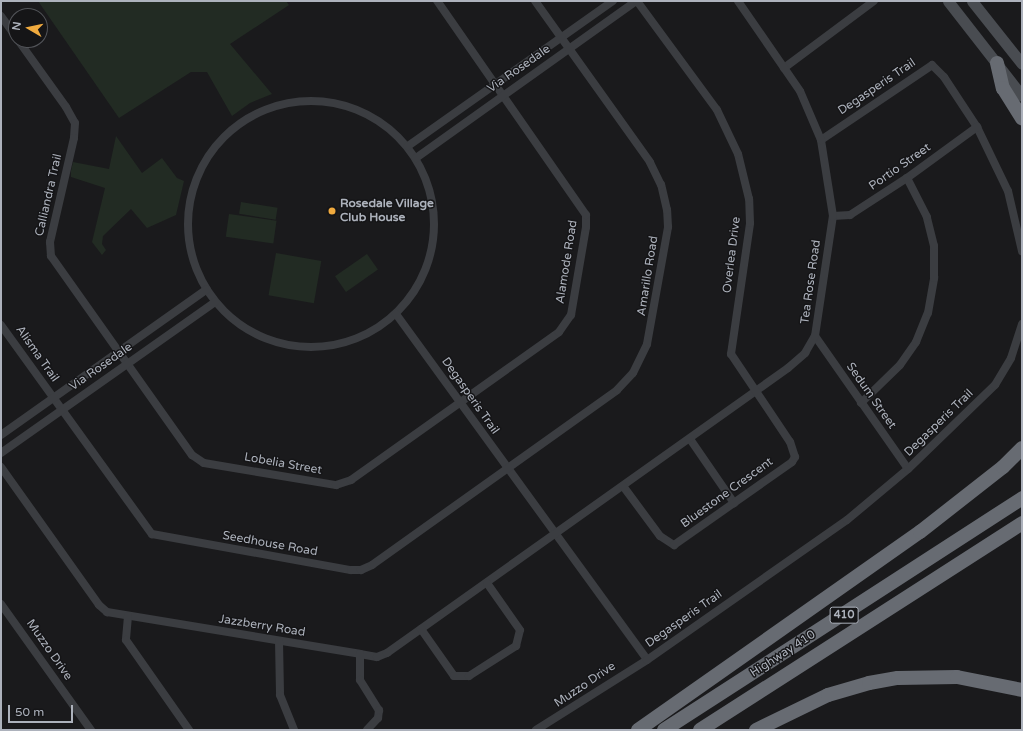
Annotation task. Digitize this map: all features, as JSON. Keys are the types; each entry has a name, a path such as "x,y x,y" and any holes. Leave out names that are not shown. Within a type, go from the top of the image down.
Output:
{"highway":[{"path":"997,63 1004,88 1022,119"},
{"path":"638,730 920,532 1003,467 1022,448"},
{"name":"Highway 410","path":"664,730 1022,498"},
{"name":"Highway 410","path":"700,730 1022,523"},
{"path":"756,730 828,695 869,683 898,678 957,676 1022,690"}],"main road":[{"path":"948,1 1022,96"},
{"path":"972,1 1022,64"}],"street":[{"name":"Alamode Road","path":"436,1 584,209 586,227 571,315 567,325 460,403"},
{"name":"Amarillo Road","path":"506,468 610,396 633,373 644,353 650,333 668,227 665,198 656,171 536,1"},
{"name":"Via Rosedale","path":"408,146 613,1"},
{"name":"Via Rosedale","path":"416,158 503,94 636,1"},
{"name":"Overlea Drive","path":"636,1 717,110 730,134 745,176 750,222 731,354 755,392"},
{"name":"Tea Rose Road","path":"556,534 755,392 805,353 815,336 833,216 821,140 807,105 784,68 738,1"},
{"path":"784,68 874,1"},
{"path":"1,16 8,26"},
{"name":"Calliandra Trail","path":"24,48 66,107 75,124 74,138 50,242 51,256 127,363"},
{"name":"Degasperis Trail","path":"821,140 932,65 944,77 977,127 1008,191 1022,251"},
{"path":"320,102 360,111 387,128 408,146 416,158 431,197 433,239 430,255 419,282 396,314 357,338 327,346 304,347 286,345 256,334 235,321 215,302 207,289 193,259 188,231 190,206 196,182 205,163 220,142 234,129 271,108 292,103 320,102"},
{"name":"Portio Street","path":"833,216 850,215 907,178 977,127"},
{"path":"861,403 900,365 916,342 928,313 934,278 934,246 927,217 907,178"},
{"name":"Via Rosedale","path":"1,435 207,289"},
{"name":"Via Rosedale","path":"1,453 215,302"},
{"name":"Degasperis Trail","path":"396,314 506,468 556,534 647,660 847,520 908,469 994,385 1011,358 1022,324"},
{"name":"Alisma Trail","path":"1,325 62,410"},
{"name":"Sedum Street","path":"815,336 908,469"},
{"name":"Lobelia Street","path":"127,363 192,455 200,461 336,485 351,480 460,403"},
{"name":"Bluestone Crescent","path":"623,486 660,536 674,545 792,462 795,457 790,442 755,392"},
{"name":"Seedhouse Road","path":"62,410 152,534 351,570 361,570 372,565 506,468"},
{"path":"690,438 734,503"},
{"name":"Jazzberry Road","path":"1,467 99,605 107,612 377,657 421,629 556,534"},
{"path":"421,629 454,676 469,676 516,646 520,630 486,583"},
{"name":"Muzzo Drive","path":"1,604 91,730"},
{"path":"128,616 126,640 189,730"},
{"path":"279,641 280,695 294,730"},
{"path":"360,654 360,680 379,710 378,718 368,730"},
{"name":"Muzzo Drive","path":"536,730 647,660"}],"shaded area":[{"path":"38,1 286,1 289,5 230,44 272,94 250,103 232,116 207,72 191,72 119,118 48,15 48,8 43,8"},
{"path":"116,136 142,173 162,158 177,178 184,181 176,215 147,228 131,209 103,236 102,244 106,250 102,255 92,242 105,188 71,177 71,171 73,162 109,169"},
{"path":"241,202 278,208 276,220 239,214"},
{"path":"229,214 277,221 273,243 226,237"},
{"path":"276,253 321,261 314,303 269,295"},
{"path":"367,254 378,270 346,292 335,276"}],"place":[{"name":"Rosedale Village Club House","path":"332,211"}]}
